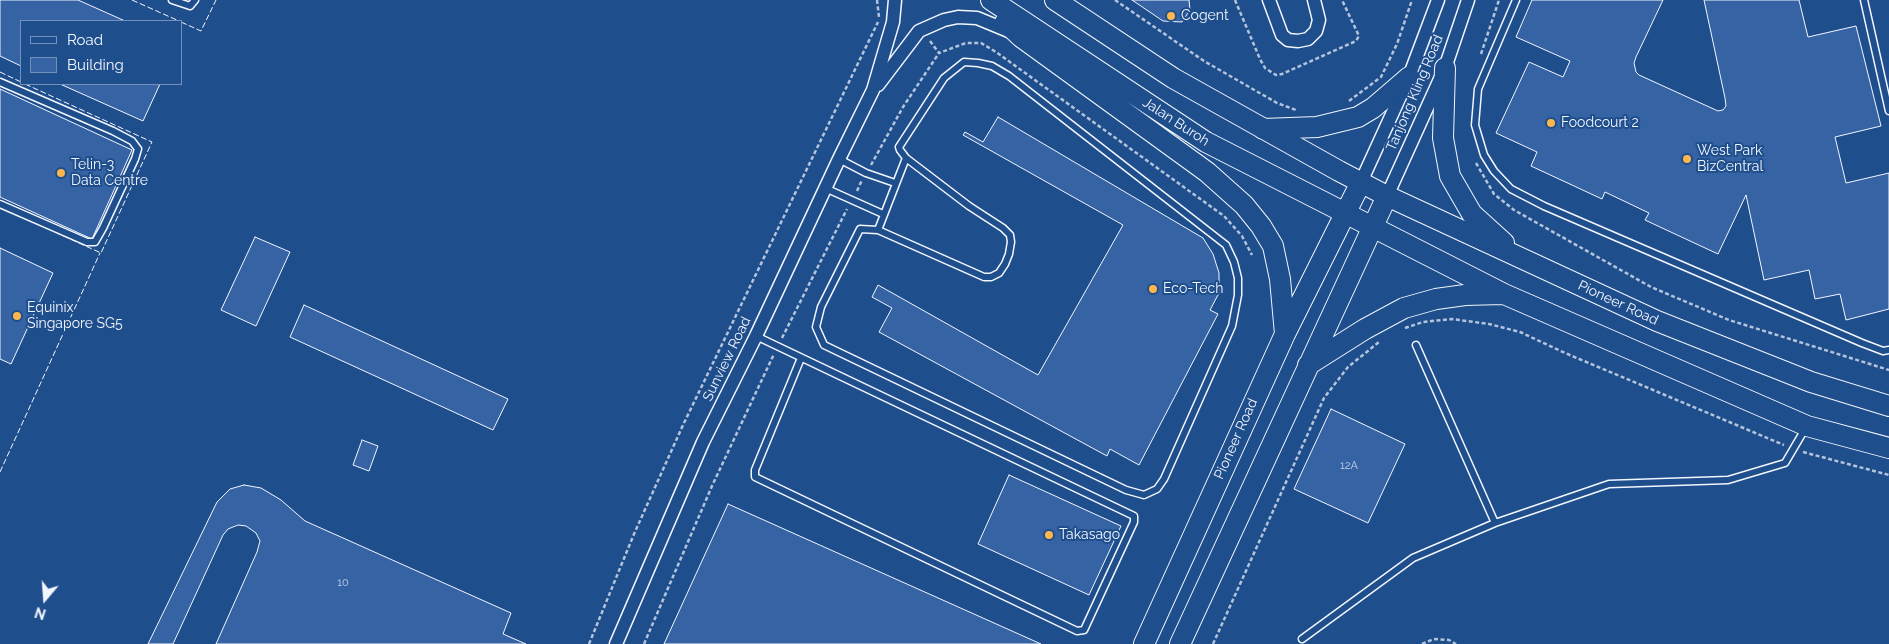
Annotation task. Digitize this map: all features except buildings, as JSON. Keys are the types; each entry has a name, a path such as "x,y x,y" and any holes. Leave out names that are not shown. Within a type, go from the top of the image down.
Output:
{"main road":[{"path":"978,0 1021,37 1207,172 1244,205 1261,226 1273,246 1280,279 1285,334"},
{"name":"Jalan Buroh","path":"991,0 1206,142 1372,227"},
{"path":"1055,0 1173,78 1387,196 1180,644"},
{"path":"1444,68 1442,138 1450,176 1472,214 1518,256"},
{"path":"1263,128 1317,126 1358,117 1373,108 1409,77"},
{"name":"Pioneer Road","path":"1144,644 1285,334 1361,182"},
{"name":"Pioneer Road","path":"1387,196 1657,321 1811,382 1889,406"},
{"path":"1372,227 1504,294 1807,426 1889,448"},
{"path":"1308,366 1365,329 1404,308 1436,299 1465,295 1504,294"}],"street":[{"name":"Sunview Road","path":"616,644 703,442 756,336 873,90 893,22 895,0"},
{"path":"1269,0 1282,35 1288,40 1298,41 1308,39 1316,31 1319,20 1314,0"},
{"name":"Tanjong Kling Road","path":"1361,182 1409,77 1438,0"},
{"name":"Tanjong Kling Road","path":"1387,196 1444,68 1468,0"},
{"name":"Sunview Road","path":"873,90 919,31 944,20 958,17 977,18 1021,37"}],"lane":[{"path":"172,0 190,6 195,0"},
{"path":"1516,0 1478,89 1475,125 1484,155 1494,171 1511,189 1544,206 1862,343 1883,351 1889,350"},
{"path":"1864,0 1889,111"},
{"path":"964,62 992,66 1009,76 1226,245 1234,262 1238,278 1238,295 1232,326 1164,479 1157,489 1144,495 1126,490 824,345 816,327 821,307 860,229 878,230 984,277 991,277 999,273 1009,254 1010,235 1003,228 969,206 906,158 899,147 944,78 964,62"},
{"path":"0,82 113,131 132,141 138,149 131,168 95,242 86,242 0,204"},
{"path":"878,230 906,158"},
{"path":"839,159 866,173 895,183"},
{"path":"825,188 883,214"},
{"path":"756,336 1134,516 1134,522 1084,630 1077,631 755,477 755,470 801,358"},
{"path":"1416,345 1495,523"},
{"path":"1302,639 1413,558 1495,523 1609,484 1728,480 1786,462 1807,426"}],"path":[{"path":"1115,0 1204,61 1277,103 1301,111"},
{"path":"1342,0 1359,36 1356,41"},
{"path":"1346,102 1381,77 1397,44 1412,0"},
{"path":"589,644 634,534 683,425 880,18"},
{"path":"1478,170 1494,194 1514,210 1651,287 1729,320 1889,370"},
{"path":"1403,329 1422,322 1452,319 1489,324 1520,332 1565,353 1793,449 1889,475"},
{"path":"1213,644 1324,398 1348,367 1383,339"},
{"path":"1422,644 1434,639 1449,640 1456,644"}],"fence":[{"path":"132,0 177,20"},
{"path":"182,22 201,31 216,0"},
{"path":"0,72 20,82"},
{"path":"27,85 152,142 101,253 57,233"},
{"path":"0,472 100,253"}],"place":[{"name":"Cogent","path":"1171,16"},
{"name":"Foodcourt 2","path":"1551,123"},
{"name":"West Park BizCentral","path":"1687,159"},
{"name":"Telin-3 Data Centre","path":"61,173"},
{"name":"Eco-Tech","path":"1153,289"},
{"name":"Equinix Singapore SG5","path":"17,316"},
{"name":"Takasago","path":"1049,535"}]}
